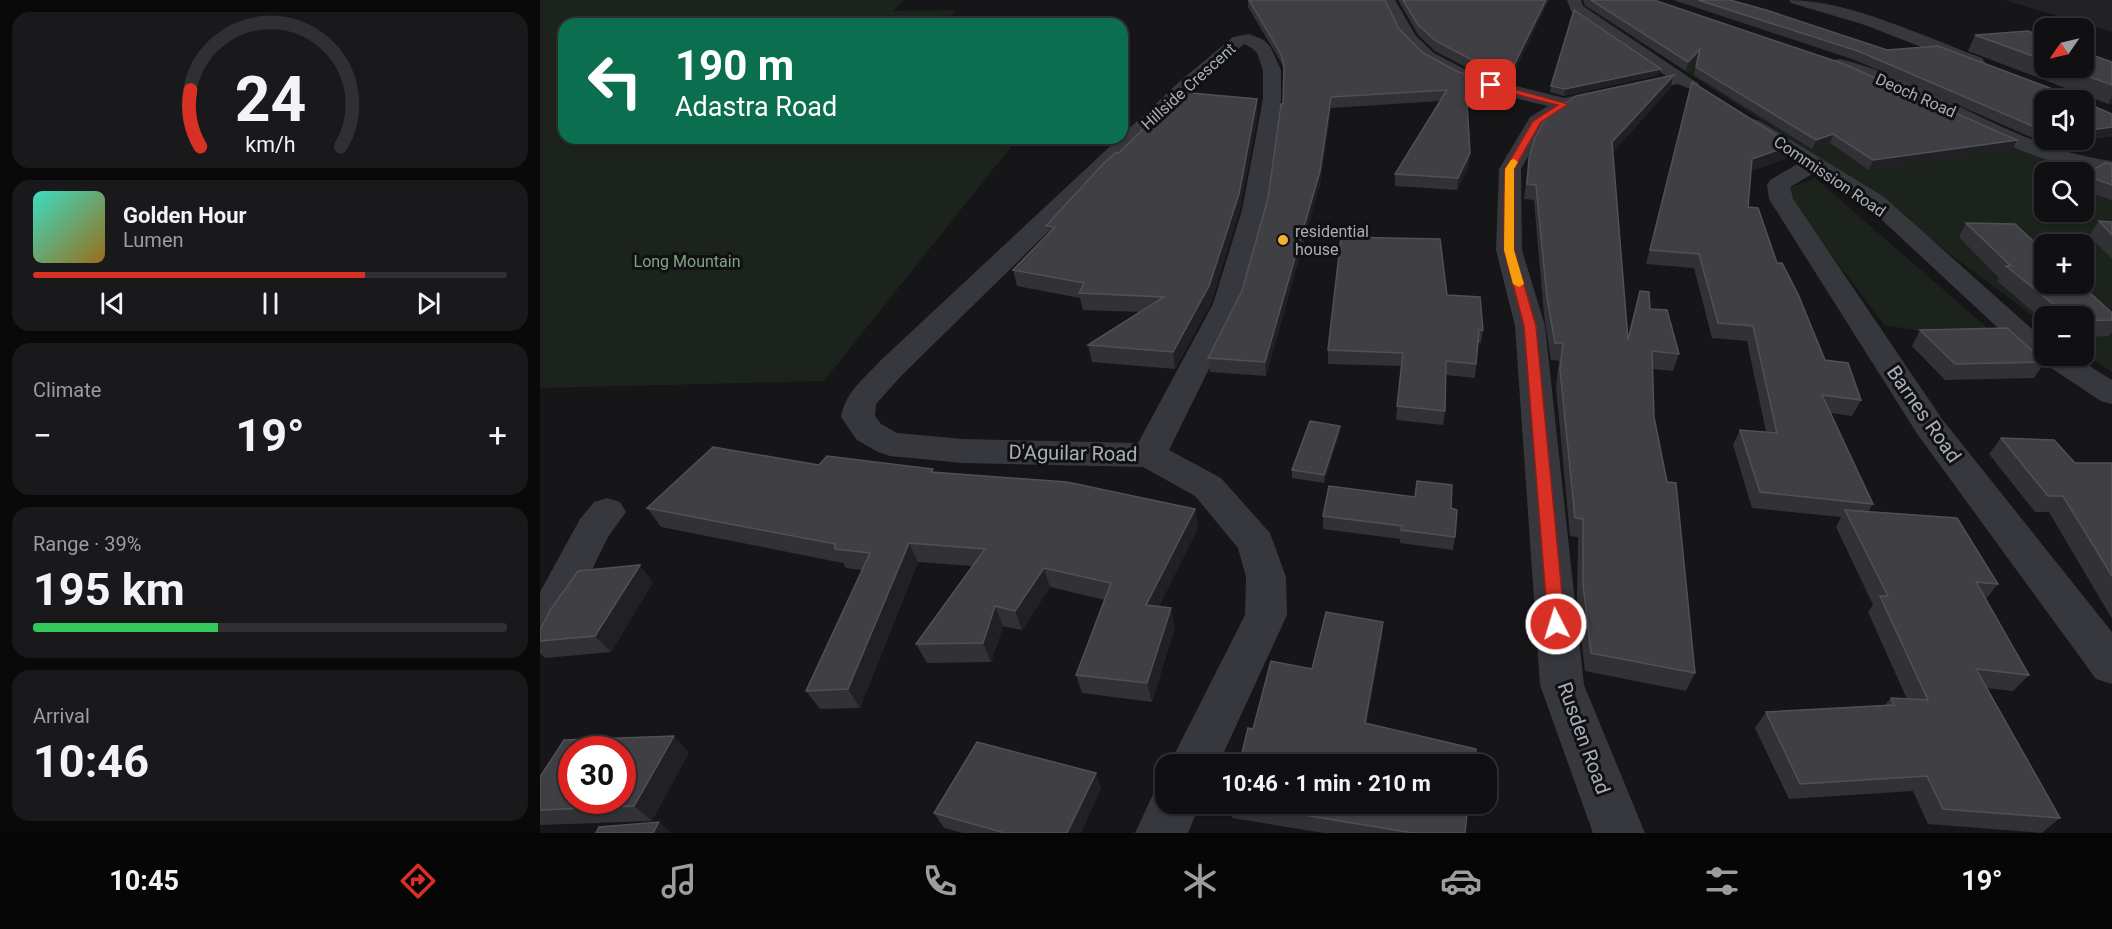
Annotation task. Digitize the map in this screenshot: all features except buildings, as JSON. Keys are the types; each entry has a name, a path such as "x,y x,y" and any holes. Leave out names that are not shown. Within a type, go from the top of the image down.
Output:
{"street":[{"path":"1388,0 1405,32 1423,53 1459,73 1491,85 1564,104"},
{"path":"1574,0 1576,8 1710,97"},
{"path":"1796,0 1871,22 1996,70"},
{"name":"Hillside Crescent","path":"1128,141 1235,41 1249,39 1260,46 1272,70 1272,99 1254,210 1227,304 1149,455"},
{"name":"Deoch Road","path":"1821,57 1898,87 2041,152 2070,161 2112,168"},
{"name":"Rusden Road","path":"1619,833 1562,685 1530,326 1509,250 1510,169 1537,121 1564,104 1681,78"},
{"name":"Commission Road","path":"1738,115 1876,202 2022,335 2034,343"},
{"name":"Hillside Crescent","path":"860,402 891,368 1125,144"},
{"name":"Barnes Road","path":"1814,164 1778,186 1780,199 1930,427 2112,665"},
{"path":"2069,366 2112,394"},
{"name":"D'Aguilar Road","path":"860,402 858,417 868,432 890,444 963,451 1149,455 1208,488 1215,495 1256,543 1266,577 1266,615 1198,754"},
{"path":"540,632 593,529 607,512"},
{"path":"1161,833 1170,814"}],"shaded area":[{"path":"2004,0 2112,0 2112,32 2094,27 2094,18 2065,18"}],"green space":[{"name":"Long Mountain","path":"540,0 905,0 893,11 956,10 948,18 558,18 558,144 1013,144 824,381 540,388"},
{"path":"1588,0 2034,145 2034,150 2050,150 2087,162 2034,162 2034,222 2094,222 2094,164 2112,170 2112,372 2094,360 2094,306 2034,306 2034,317 1830,165 1583,5"},
{"path":"1815,178 2007,345 1884,325 1783,190"}],"slow traffic":[{"path":"1514,162 1510,169 1509,250 1519,284"}],"place":[{"name":"residential house","path":"1283,240"}],"route":[{"path":"1491,85 1564,104 1537,121 1510,169 1509,196 1509,250 1530,326 1556,624"}]}
